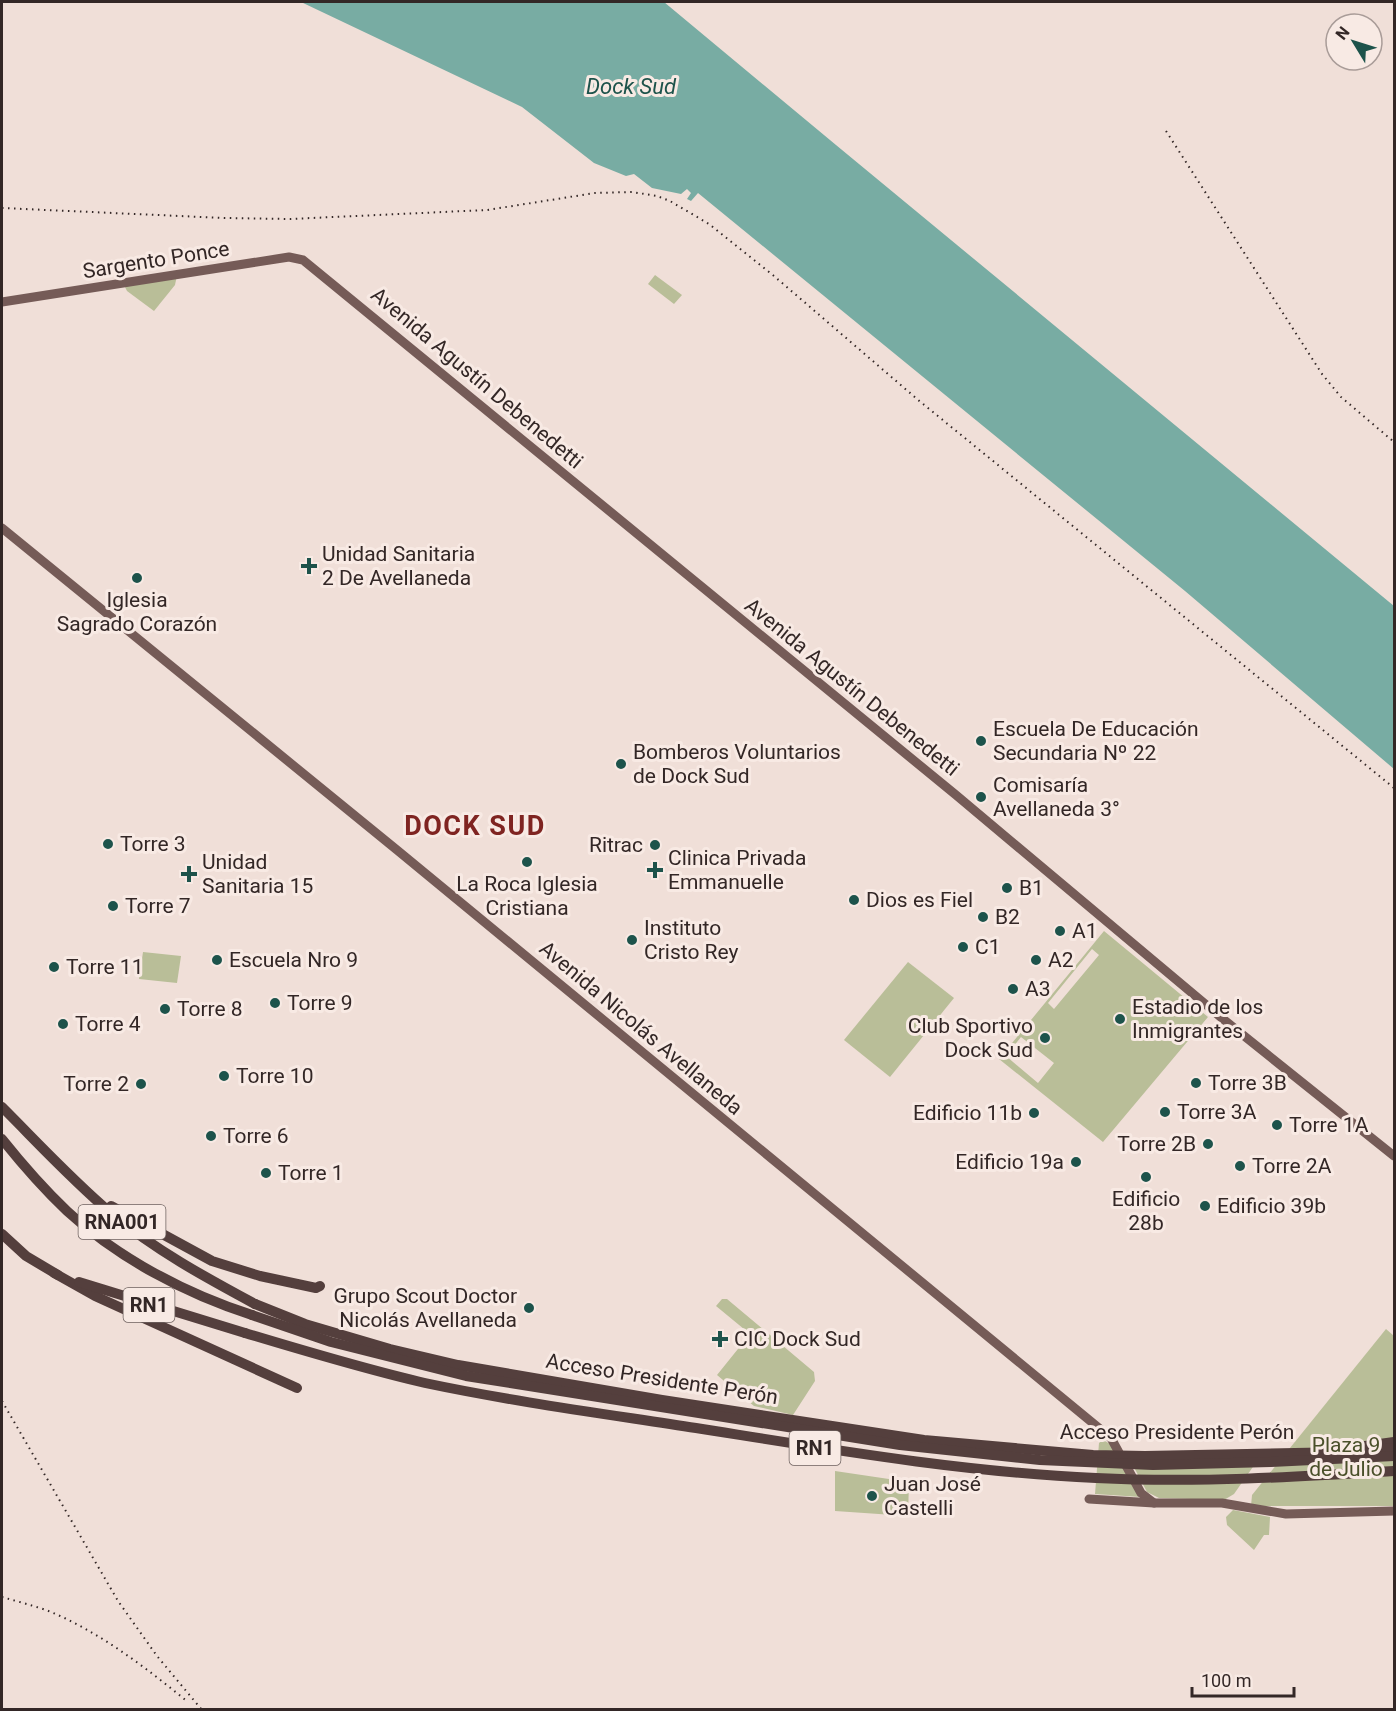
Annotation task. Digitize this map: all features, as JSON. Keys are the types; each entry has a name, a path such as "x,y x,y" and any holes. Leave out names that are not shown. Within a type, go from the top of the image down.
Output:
{"highway":[{"name":"Acceso Presidente Perón","path":"2,1107 85,1190 112,1214 162,1251 255,1304 305,1324 390,1349 499,1374 894,1436 982,1446 1093,1455 1145,1456 1395,1448"},
{"name":"RN1","path":"2,1139 67,1210 111,1245 156,1273 212,1300 332,1342 466,1376 942,1450 1040,1460 1153,1465 1395,1456"},
{"path":"85,1190 212,1261 269,1278 315,1288 320,1286"},
{"name":"RN1","path":"2,1234 26,1256 54,1273 148,1305 381,1372 470,1392 798,1445 1004,1472 1098,1478 1203,1479 1395,1472"},
{"path":"54,1273 102,1300 297,1388"},
{"path":"1317,1452 1395,1442"},
{"path":"1349,1474 1395,1476"}],"main road":[{"name":"Sargento Ponce","path":"2,302 289,257 300,258 314,268"},
{"name":"Avenida Agustín Debenedetti","path":"314,268 956,795 1223,1018 1395,1156"},
{"name":"Avenida Nicolás Avellaneda","path":"2,528 406,857 1111,1438 1141,1493 1154,1503"},
{"path":"1089,1499 1154,1503 1222,1503 1286,1514 1395,1511"}],"green space":[{"path":"177,275 175,285 154,311 127,291 123,283"},
{"path":"655,275 682,295 674,304 648,284"},
{"path":"1104,931 1208,1017 1103,1142 999,1059","holes":["1092,949 1099,955 1054,1009 1048,1003","1021,1037 1054,1063 1038,1083 1006,1056"]},
{"path":"143,952 181,956 177,983 139,979"},
{"path":"908,962 954,998 890,1077 844,1040"},
{"path":"722,1299 727,1299 814,1372 815,1381 793,1415 754,1406 717,1375 750,1334 716,1306"},
{"name":"Plaza 9 de Julio","path":"1386,1329 1394,1336 1394,1506 1251,1506 1252,1495"},
{"path":"1103,1440 1112,1445 1141,1497 1095,1494 1099,1443"},
{"path":"1264,1451 1234,1494 1224,1500 1159,1498 1147,1492 1127,1454"},
{"name":"Juan José Castelli","path":"835,1471 909,1482 908,1516 835,1511"},
{"path":"1233,1510 1270,1517 1269,1535 1264,1535 1254,1550 1227,1525 1226,1517"}],"water":[{"name":"Dock Sud","path":"301,2 664,2 1394,606 1394,769 1185,591 698,193 691,201 687,199 691,193 687,189 681,194 652,188 634,174 626,176 594,163 522,107"}],"railway":[{"path":"1166,131 1322,374 1341,397 1394,442"},
{"path":"2,208 290,219 487,210 595,193 632,192 657,196 670,201 709,224 774,276 917,399 1394,788"},
{"path":"2,1401 118,1601 157,1656 202,1710"},
{"path":"2,1597 46,1610 84,1628 138,1663 188,1702"}],"place":[{"name":"Unidad Sanitaria 2 De Avellaneda","path":"309,566"},
{"name":"Iglesia Sagrado Corazón","path":"137,578"},
{"name":"Escuela De Educación Secundaria Nº 22","path":"981,741"},
{"name":"Bomberos Voluntarios de Dock Sud","path":"621,764"},
{"name":"Comisaría Avellaneda 3°","path":"981,797"},
{"name":"Torre 3","path":"108,844"},
{"name":"Ritrac","path":"655,845"},
{"name":"La Roca Iglesia Cristiana","path":"527,862"},
{"name":"Clinica Privada Emmanuelle","path":"655,870"},
{"name":"Unidad Sanitaria 15","path":"189,874"},
{"name":"B1","path":"1007,888"},
{"name":"Dios es Fiel","path":"854,900"},
{"name":"Torre 7","path":"113,906"},
{"name":"B2","path":"983,917"},
{"name":"A1","path":"1060,931"},
{"name":"Instituto Cristo Rey","path":"632,940"},
{"name":"C1","path":"963,947"},
{"name":"Escuela Nro 9","path":"217,960"},
{"name":"A2","path":"1036,960"},
{"name":"Torre 11","path":"54,967"},
{"name":"A3","path":"1013,989"},
{"name":"Torre 9","path":"275,1003"},
{"name":"Torre 8","path":"165,1009"},
{"name":"Estadio de los Inmigrantes","path":"1120,1019"},
{"name":"Torre 4","path":"63,1024"},
{"name":"Club Sportivo Dock Sud","path":"1045,1038"},
{"name":"Torre 10","path":"224,1076"},
{"name":"Torre 3B","path":"1196,1083"},
{"name":"Torre 2","path":"141,1084"},
{"name":"Torre 3A","path":"1165,1112"},
{"name":"Edificio 11b","path":"1034,1113"},
{"name":"Torre 1A","path":"1277,1125"},
{"name":"Torre 6","path":"211,1136"},
{"name":"Torre 2B","path":"1208,1144"},
{"name":"Edificio 19a","path":"1076,1162"},
{"name":"Torre 2A","path":"1240,1166"},
{"name":"Torre 1","path":"266,1173"},
{"name":"Edificio 28b","path":"1146,1177"},
{"name":"Edificio 39b","path":"1205,1206"},
{"name":"Grupo Scout Doctor Nicolás Avellaneda","path":"529,1308"},
{"name":"CIC Dock Sud","path":"720,1339"},
{"name":"Juan José Castelli","path":"872,1496"}],"district":[{"name":"DOCK SUD","path":"475,826"}]}
